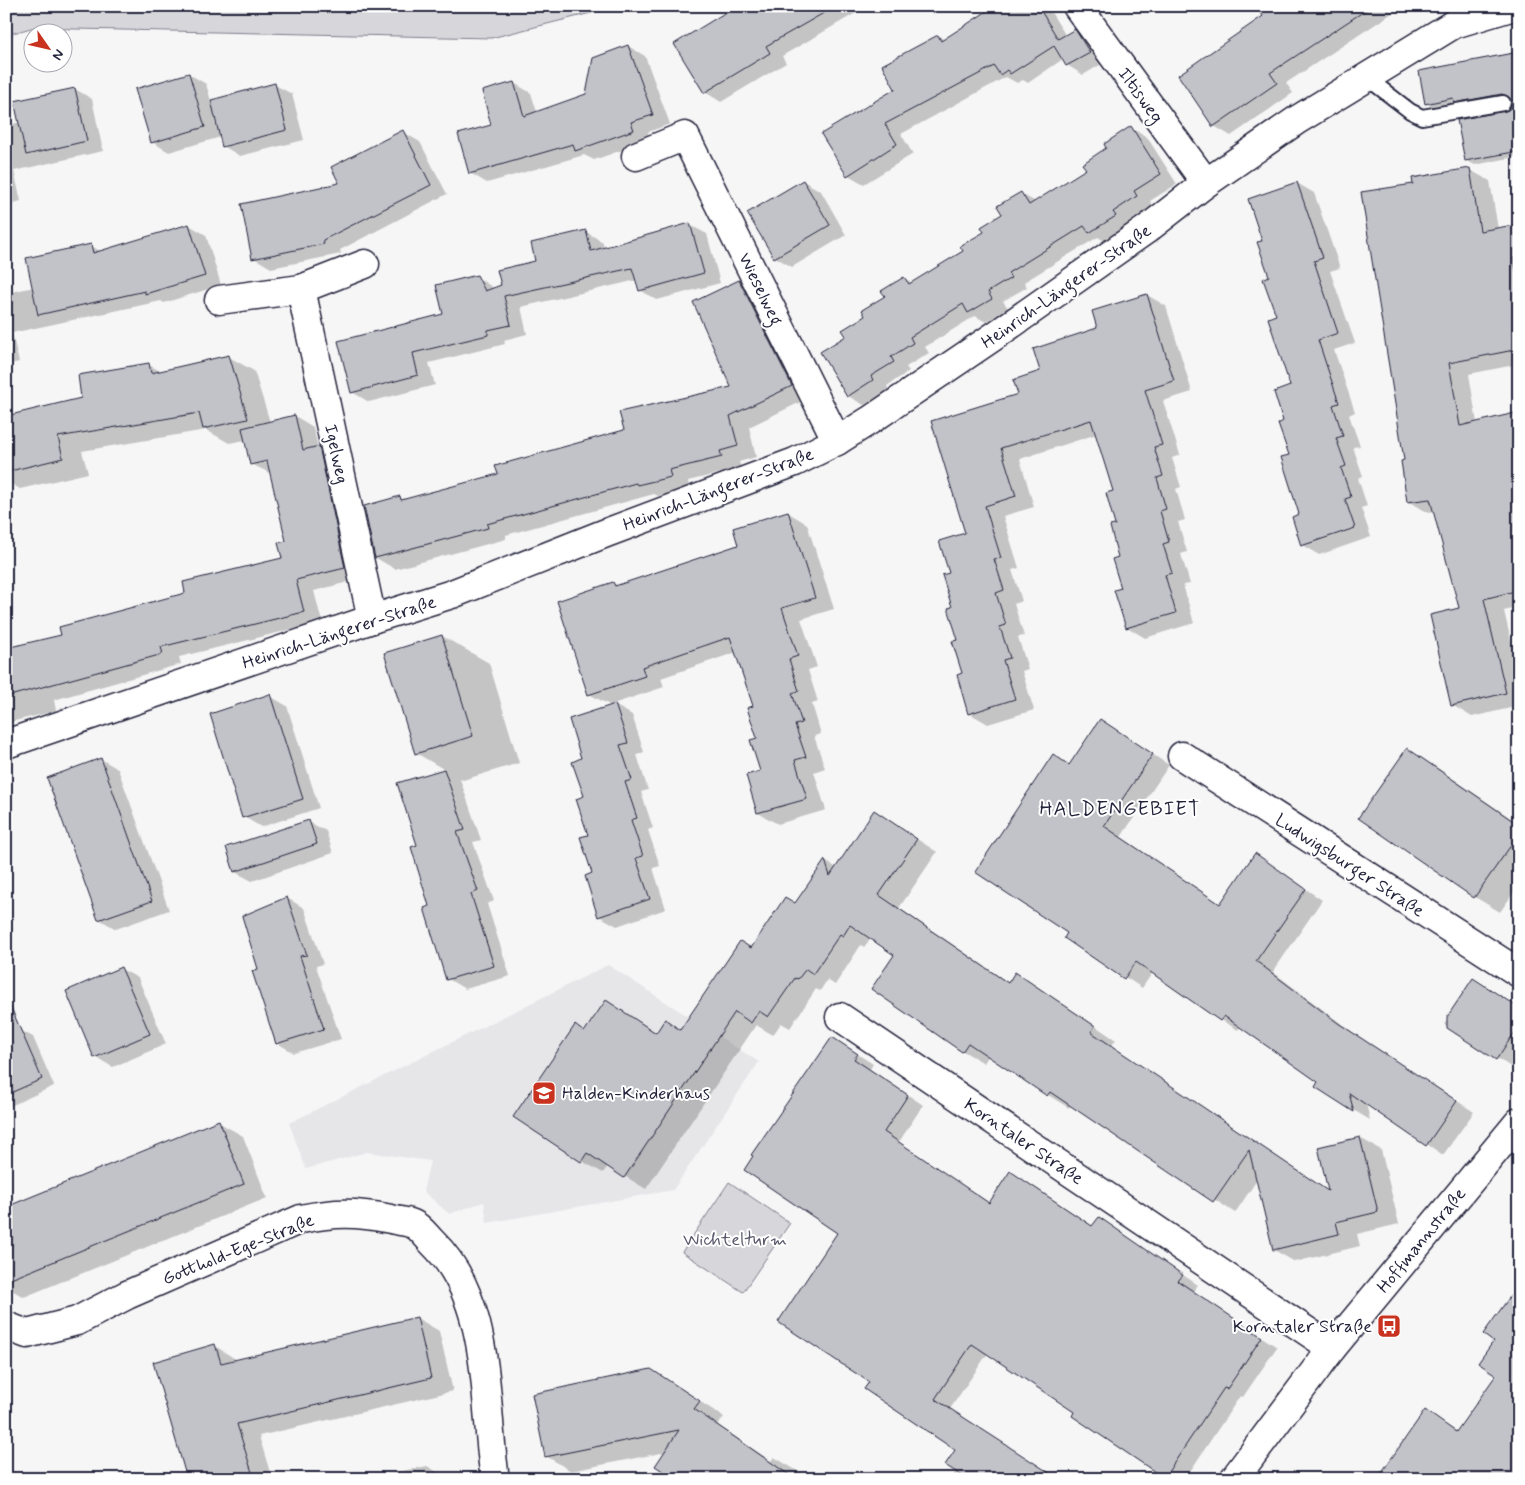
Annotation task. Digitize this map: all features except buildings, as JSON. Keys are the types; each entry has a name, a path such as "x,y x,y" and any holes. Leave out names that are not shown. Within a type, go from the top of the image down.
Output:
{"street":[{"name":"Iltisweg","path":"1077,6 1206,183"},
{"name":"Heinrich-Längerer-Straße","path":"6,744 372,619 452,594 606,533 795,462 837,441 993,337 1147,229 1206,183 1297,120 1454,24 1514,6"},
{"name":"Wieselweg","path":"636,156 686,136 837,441"},
{"path":"219,300 301,289 365,264"},
{"name":"Igelweg","path":"301,289 372,619"},
{"name":"Ludwigsburger Straße","path":"1182,756 1519,974"},
{"name":"Korntaler Straße","path":"840,1017 1332,1348"},
{"name":"Hoffmannstraße","path":"1234,1479 1332,1348 1519,1122"},
{"name":"Gotthold-Ege-Straße","path":"6,1326 27,1334 77,1321 127,1295 301,1219 359,1212 414,1224 446,1255 470,1302 484,1366 490,1444 495,1479"}],"lane":[{"path":"1366,78 1410,111 1422,117 1503,103"}],"shaded area":[{"name":"Halden-Kinderhaus","path":"608,965 759,1062 673,1190 487,1223 484,1202 449,1214 423,1191 430,1161 367,1152 306,1169 289,1123"}],"green space":[{"path":"6,6 619,6 491,38 72,29 72,22 22,22 22,31 6,35"},
{"name":"Wichtelturm","path":"729,1182 790,1223 743,1292 682,1252"}],"place":[{"name":"Halden-Kinderhaus","path":"544,1093"},
{"name":"Korntaler Straße","path":"1389,1326"}],"district":[{"name":"HALDENGEBIET","path":"1120,808"}]}
